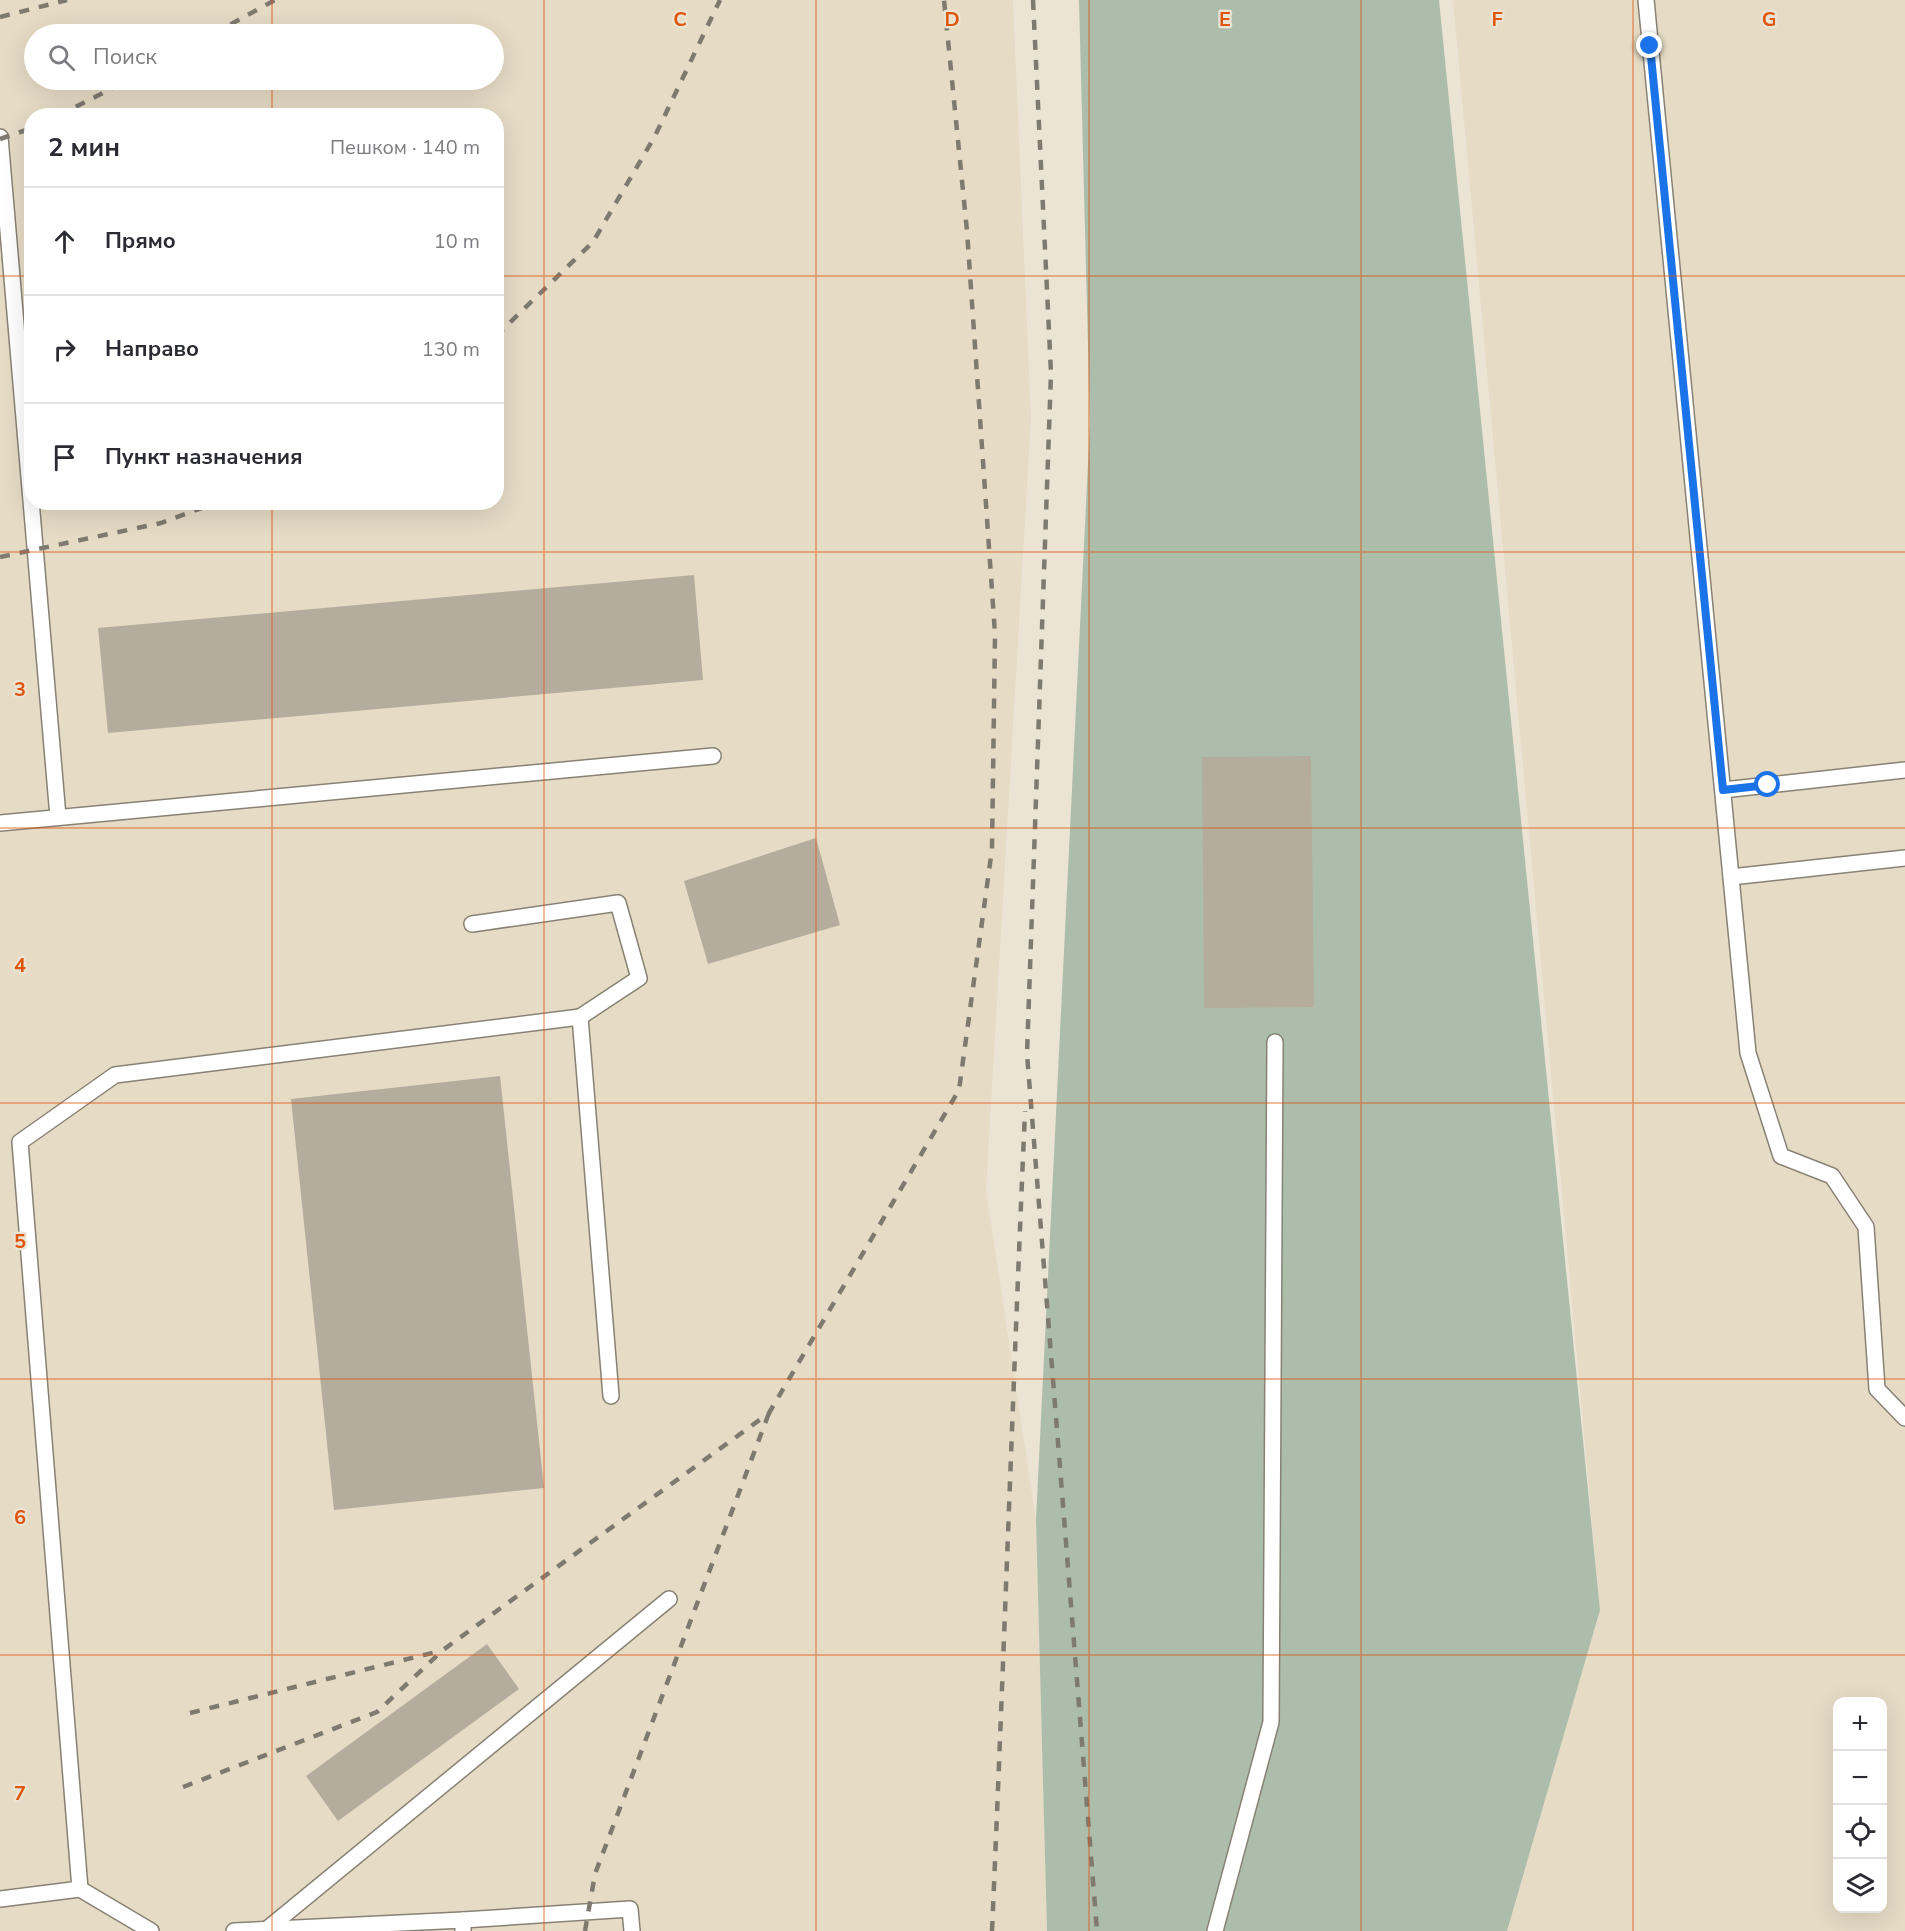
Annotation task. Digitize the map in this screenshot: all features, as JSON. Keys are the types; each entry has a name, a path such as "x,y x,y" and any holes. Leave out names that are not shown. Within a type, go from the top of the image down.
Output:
{"lane":[{"path":"1646,0 1748,1053 1781,1156 1832,1176 1866,1227 1877,1389 1905,1418"},
{"path":"0,137 24,418"},
{"path":"32,510 58,817"},
{"path":"0,822 713,756"},
{"path":"1723,790 1905,770"},
{"path":"1731,876 1905,858"},
{"path":"80,1889 20,1142 116,1076 580,1017 639,978 618,903 472,924"},
{"path":"580,1017 611,1396"},
{"path":"1215,1931 1271,1722 1275,1042"},
{"path":"266,1930 669,1599"},
{"path":"0,1899 80,1889 151,1931"},
{"path":"234,1931 463,1925 630,1909 632,1931"}],"shaded area":[{"path":"0,0 1013,0 1031,418 986,1190 1036,1520 1047,1931 0,1931"},
{"path":"1453,0 1905,0 1905,1931 1507,1931 1600,1610"}],"green space":[{"path":"1079,0 1439,0 1600,1610 1507,1931 1047,1931 1036,1520 1090,423"}],"building":[{"path":"694,575 703,680 108,733 98,628"},
{"path":"1311,756 1314,1007 1204,1008 1202,757"},
{"path":"816,838 840,925 708,964 684,881"},
{"path":"500,1076 544,1488 334,1510 291,1099"},
{"path":"487,1644 519,1689 338,1821 306,1776"}],"railway":[{"path":"0,17 67,0"},
{"path":"231,24 275,0"},
{"path":"504,328 593,242 655,136 720,0"},
{"path":"183,1787 377,1712 443,1650 769,1413 959,1090 992,849 995,634 967,231 944,0"},
{"path":"1033,0 1051,373 1027,1054 1097,1931"},
{"path":"74,108 109,90"},
{"path":"0,139 24,131"},
{"path":"0,557 161,523 196,510"},
{"path":"992,1931 1025,1111"},
{"path":"585,1931 595,1874 769,1413"},
{"path":"190,1713 440,1651"}],"route":[{"path":"1650,46 1723,790 1768,785"}]}
